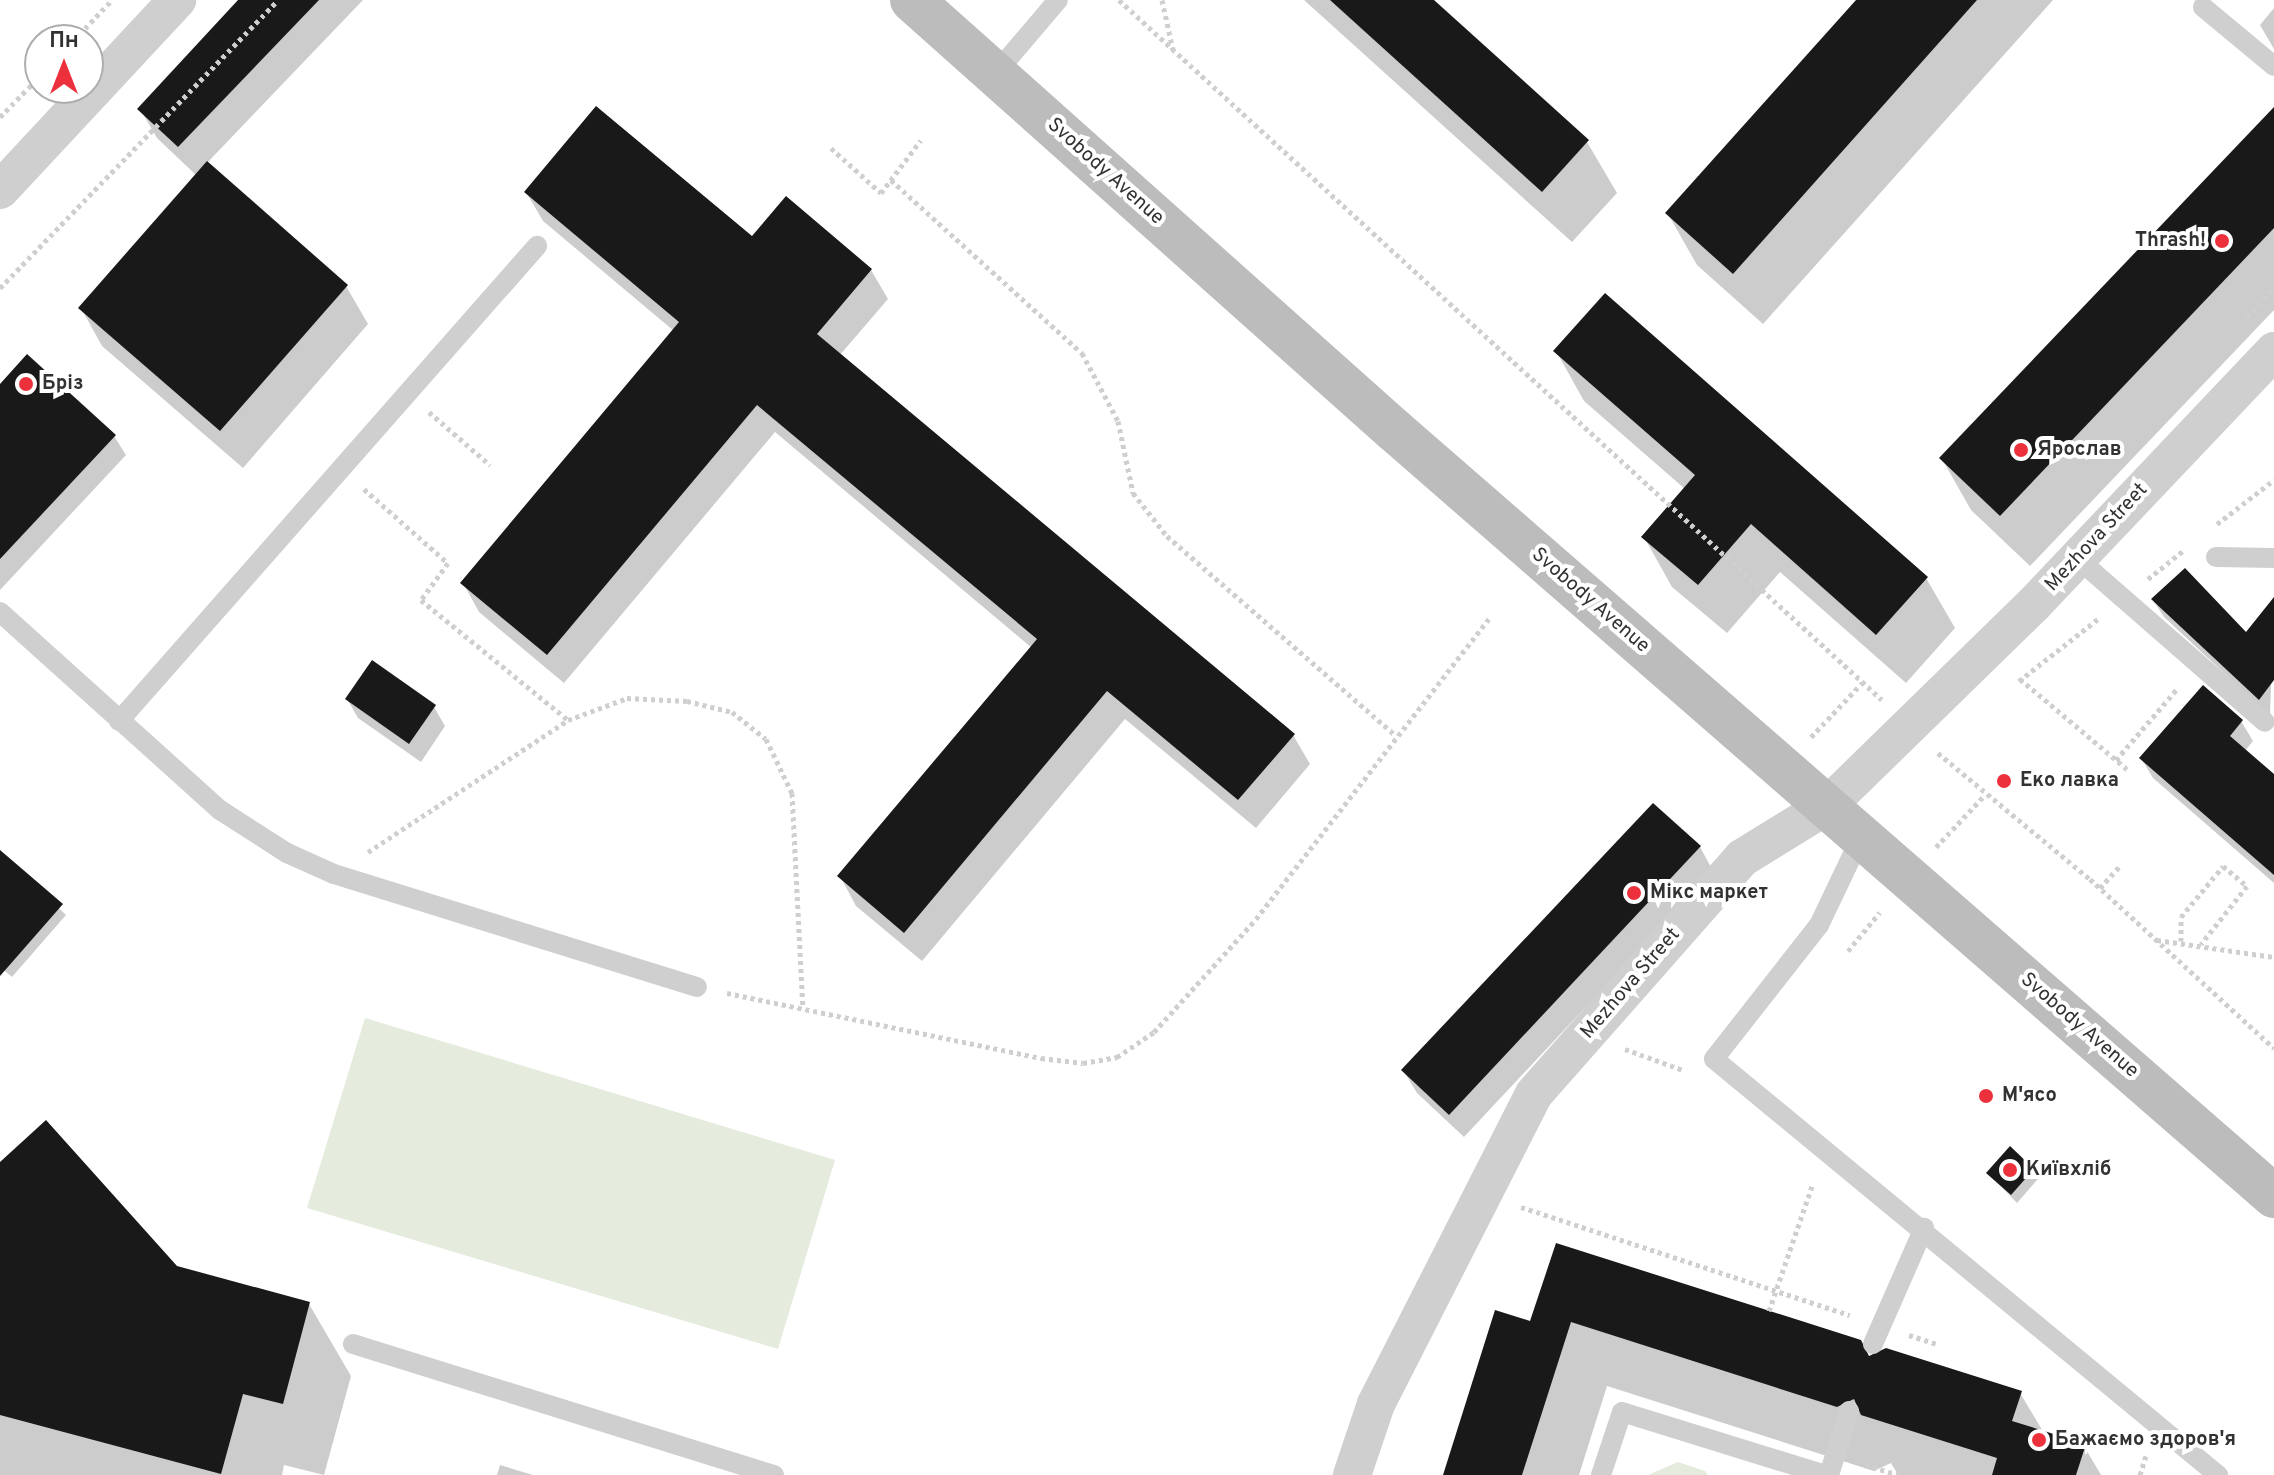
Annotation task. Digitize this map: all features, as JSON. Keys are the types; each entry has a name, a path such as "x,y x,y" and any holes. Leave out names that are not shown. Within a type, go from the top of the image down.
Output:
{"street":[{"path":"0,190 177,0"},
{"name":"Svobody Avenue","path":"912,0 1394,430 2274,1196"},
{"name":"Mezhova Street","path":"1352,1475 1376,1404 1534,1094 1742,858 1828,805 2077,558 2274,351"}],"lane":[{"path":"995,74 1058,0"},
{"path":"2203,7 2274,66"},
{"path":"119,721 537,246"},
{"path":"2216,557 2274,558"},
{"path":"2077,558 2265,722"},
{"path":"0,612 220,810 334,874 697,987"},
{"path":"1862,835 1819,925 1714,1059 1924,1228 2218,1475"},
{"path":"1877,1334 1924,1228"},
{"path":"353,1344 774,1475"},
{"path":"1601,1475 1622,1412 1828,1475 1849,1411"}],"path":[{"path":"89,24 112,0"},
{"path":"0,288 278,0"},
{"path":"1119,0 1885,702"},
{"path":"1162,0 1174,50"},
{"path":"0,117 24,92"},
{"path":"831,148 881,193 921,140"},
{"path":"891,180 1082,353 1118,421 1133,493 1167,536 1395,735"},
{"path":"408,393 490,465"},
{"path":"341,469 448,563 421,600 568,720"},
{"path":"697,987 1041,1058 1083,1063 1117,1057 1154,1032 1256,919 1395,735 1489,619"},
{"path":"2020,679 2128,770"},
{"path":"2116,760 2183,683"},
{"path":"334,874 568,720 627,698 687,701 732,712 766,739 792,793 803,1009"},
{"path":"1957,772 2100,888 2274,1048"},
{"path":"2100,888 2120,866"},
{"path":"2181,941 2181,917 2223,866 2247,886 2201,944"},
{"path":"2156,940 2181,941 2274,957"},
{"path":"1586,1036 1683,1070"},
{"path":"1769,1311 1818,1169"},
{"path":"1483,1194 1877,1334 1936,1344"},
{"path":"2140,1475 2149,1447"}],"shaded area":[{"path":"365,1018 835,1160 778,1349 307,1208"},
{"path":"1678,1462 1705,1471 1708,1475 1648,1475"}],"building":[{"path":"238,0 319,0 178,147 137,109"},
{"path":"1330,0 1434,0 1589,140 1542,192"},
{"path":"1856,0 1977,0 1733,274 1665,213"},
{"path":"596,106 752,236 786,196 872,269 817,334 1295,734 1238,800 1107,691 904,933 837,876 1037,639 757,405 547,655 460,583 679,322 524,192"},
{"path":"2274,107 2274,228 2000,516 1939,458"},
{"path":"207,161 348,285 220,431 78,308"},
{"path":"1605,293 1928,577 1876,635 1751,524 1698,585 1641,537 1695,475 1553,351"},
{"path":"27,354 116,435 0,559 0,384"},
{"path":"2185,568 2246,632 2274,597 2274,680 2259,700 2151,599"},
{"path":"372,660 436,705 409,744 345,699"},
{"path":"2203,685 2243,720 2230,736 2274,774 2274,875 2139,758"},
{"path":"1653,803 1701,846 1449,1115 1401,1070"},
{"path":"0,850 63,904 0,976"},
{"path":"46,1120 177,1266 310,1302 283,1404 243,1394 221,1474 0,1415 0,1162"},
{"path":"2010,1146 2034,1169 2011,1195 1986,1173"},
{"path":"1556,1243 1861,1340 1869,1356 1886,1348 2022,1391 2012,1421 2086,1444 2076,1475 1992,1475 1997,1458 1861,1415 1854,1399 1837,1407 1571,1322 1522,1475 1443,1475 1495,1310 1530,1321"}],"place":[{"name":"Thrash!","path":"2222,241"},
{"name":"Бріз","path":"26,384"},
{"name":"Ярослав","path":"2021,450"},
{"name":"Еко лавка","path":"2004,781"},
{"name":"Мікс маркет","path":"1634,893"},
{"name":"М'ясо","path":"1986,1096"},
{"name":"Київхліб","path":"2010,1170"},
{"name":"Бажаємо здоров'я","path":"2039,1440"}]}
